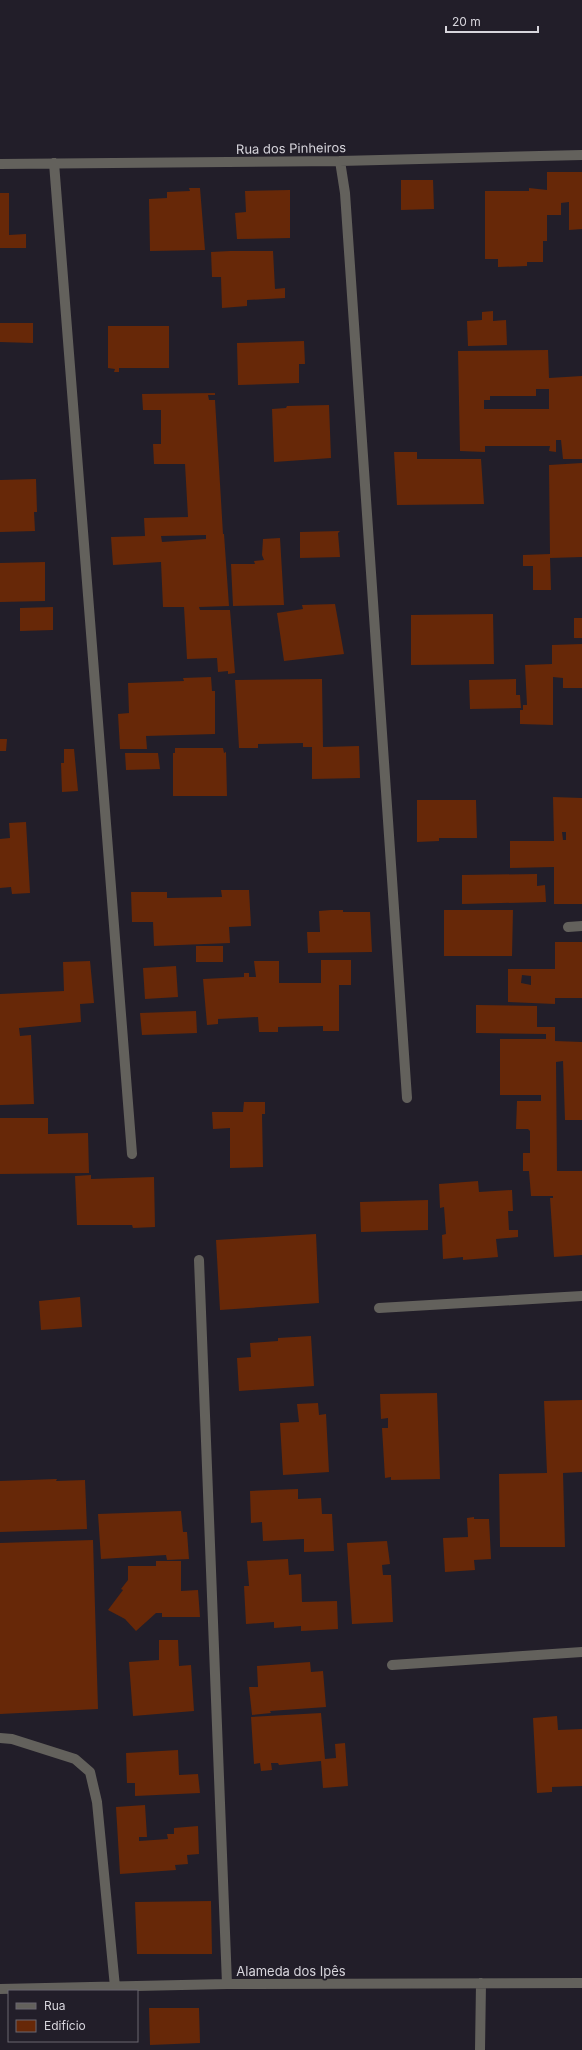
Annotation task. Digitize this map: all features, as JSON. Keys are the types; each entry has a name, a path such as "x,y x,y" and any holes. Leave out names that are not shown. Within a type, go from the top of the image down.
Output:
{"street":[{"name":"Rua dos Pinheiros","path":"0,164 340,161 582,155"},
{"path":"340,161 345,193 407,1098"},
{"path":"54,163 132,1154"},
{"path":"568,927 582,926"},
{"path":"199,1260 227,1984"},
{"path":"379,1308 582,1296"},
{"path":"392,1665 582,1652"},
{"path":"0,1738 12,1739 75,1759 90,1772 97,1802 115,1987"},
{"path":"480,2050 481,1983"},
{"name":"Alameda dos Ipês","path":"0,1989 227,1984 582,1983"}],"building":[{"path":"547,172 582,172 582,229 569,230 569,202 561,203 561,215 547,215 547,241 543,241 543,262 527,262 527,266 498,267 498,259 485,259 485,191 529,191 529,188 547,190"},
{"path":"401,180 433,180 434,209 401,210"},
{"path":"189,188 200,188 205,250 150,251 149,199 167,198 167,192 190,191"},
{"path":"290,190 290,238 237,239 235,213 246,212 245,191"},
{"path":"0,193 9,193 9,235 26,234 26,248 0,248"},
{"path":"273,251 275,289 285,288 285,298 247,300 247,306 222,308 221,277 212,277 211,252"},
{"path":"493,311 493,321 506,320 507,345 468,346 467,321 482,320 482,312"},
{"path":"0,323 33,323 33,343 0,342"},
{"path":"108,326 169,326 169,368 119,368 119,372 114,372 115,369 108,368"},
{"path":"304,341 305,364 299,364 299,383 238,385 237,343"},
{"path":"548,350 549,378 582,376 582,459 563,459 561,440 556,440 556,452 549,451 550,446 485,446 485,452 460,451 458,351","holes":["536,389 549,389 549,409 484,409 484,400 490,400 490,396 536,396"]},
{"path":"215,393 215,395 208,395 209,400 215,400 229,606 199,607 200,610 230,610 235,673 228,674 228,671 218,672 217,658 187,659 184,607 163,607 161,562 113,565 111,537 145,536 144,518 188,517 185,464 154,464 153,444 161,444 161,410 143,410 142,394","holes":["206,535 206,539 162,542 161,536"]},
{"path":"329,405 331,458 274,462 272,409 286,408 287,406"},
{"path":"394,452 417,452 417,459 481,459 484,504 397,505"},
{"path":"582,463 582,557 550,558 551,590 533,590 533,566 523,566 523,555 550,554 549,465"},
{"path":"36,479 37,512 34,512 35,531 0,532 0,480"},
{"path":"340,531 338,533 340,557 300,558 300,532"},
{"path":"280,538 284,605 233,606 231,564 255,564 254,561 264,560 262,555 263,539"},
{"path":"45,562 45,601 0,602 0,563"},
{"path":"335,604 344,654 284,661 277,613 303,609 302,605"},
{"path":"53,607 53,630 20,631 20,608"},
{"path":"493,614 494,664 411,665 411,615"},
{"path":"574,618 582,618 582,638 574,638"},
{"path":"582,644 582,688 563,688 563,678 553,677 553,725 520,724 520,710 523,710 523,705 527,705 525,665 552,664 552,645"},
{"path":"211,677 212,691 215,691 215,734 146,736 147,749 120,749 118,714 129,713 128,683 184,681 183,678"},
{"path":"322,679 323,747 359,746 360,778 312,779 312,747 303,747 303,743 258,744 258,748 239,748 235,680"},
{"path":"516,679 516,695 520,695 521,708 470,709 469,680"},
{"path":"0,739 7,739 6,751 0,751"},
{"path":"175,748 223,748 224,753 226,752 227,796 173,796 173,753 175,753"},
{"path":"64,749 74,749 78,791 62,792 61,763 64,763"},
{"path":"125,753 158,753 160,769 126,770"},
{"path":"553,797 582,798 582,904 554,904 554,867 510,868 510,841 554,841","holes":["562,832 566,832 566,840 563,840"]},
{"path":"417,800 476,800 477,838 439,838 439,841 417,842"},
{"path":"26,822 30,893 12,894 11,887 0,888 0,839 10,838 9,823"},
{"path":"537,874 537,886 545,885 546,902 462,904 462,875"},
{"path":"221,890 249,890 251,926 229,927 230,943 154,946 153,922 132,922 131,892 167,892 167,898 222,897"},
{"path":"343,910 343,912 370,912 372,952 308,953 307,932 320,932 319,911"},
{"path":"444,910 513,910 512,956 444,956"},
{"path":"555,942 582,942 582,998 555,998 555,1004 508,1002 508,969 555,969","holes":["522,975 531,976 531,985 521,983"]},
{"path":"196,946 223,946 223,962 196,962"},
{"path":"321,960 351,960 351,985 339,985 339,1031 323,1031 323,1026 278,1027 278,1032 259,1032 258,1017 218,1019 218,1024 207,1025 203,979 244,977 244,973 249,973 249,977 256,977 254,961 279,961 279,983 321,983"},
{"path":"90,961 94,1003 80,1004 81,1022 19,1028 20,1036 31,1035 34,1104 0,1105 0,994 64,991 63,962"},
{"path":"176,966 178,997 145,999 143,968"},
{"path":"476,1005 537,1006 537,1027 555,1027 555,1041 582,1042 582,1120 565,1120 563,1061 556,1062 557,1171 582,1171 582,1255 554,1257 550,1198 553,1198 553,1196 531,1196 529,1171 523,1171 523,1153 530,1153 530,1131 528,1129 516,1129 517,1101 541,1101 541,1095 500,1095 500,1039 546,1039 546,1034 476,1033"},
{"path":"196,1011 197,1033 142,1035 140,1013"},
{"path":"244,1102 265,1102 265,1114 262,1114 263,1167 230,1168 230,1128 213,1129 212,1112 243,1112"},
{"path":"0,1118 48,1118 48,1134 88,1133 89,1173 0,1174"},
{"path":"91,1175 91,1179 154,1177 155,1227 133,1228 132,1225 77,1225 75,1176"},
{"path":"478,1181 479,1192 512,1190 513,1211 508,1211 509,1230 518,1230 518,1237 496,1239 498,1257 463,1260 463,1257 443,1259 442,1235 446,1234 444,1207 440,1208 439,1184"},
{"path":"428,1200 428,1230 361,1232 360,1202"},
{"path":"316,1234 319,1303 220,1310 216,1240"},
{"path":"80,1297 82,1327 41,1330 39,1301"},
{"path":"311,1336 314,1386 239,1391 237,1358 251,1357 250,1343 278,1341 278,1338"},
{"path":"437,1393 440,1479 391,1480 391,1477 385,1478 382,1428 388,1428 388,1418 381,1419 380,1394"},
{"path":"582,1400 582,1472 563,1473 565,1547 500,1547 499,1474 547,1473 544,1401"},
{"path":"318,1403 319,1415 326,1414 329,1472 283,1475 280,1423 299,1422 297,1404"},
{"path":"57,1479 56,1481 85,1480 87,1529 0,1532 0,1481"},
{"path":"298,1489 298,1499 321,1498 322,1514 332,1514 334,1551 304,1552 304,1539 263,1541 262,1522 251,1523 250,1491"},
{"path":"181,1511 183,1532 187,1532 189,1559 167,1560 166,1555 101,1559 98,1514"},
{"path":"474,1517 474,1519 489,1519 491,1559 474,1560 475,1570 445,1572 443,1538 468,1537 467,1518"},
{"path":"93,1540 98,1709 0,1714 0,1543"},
{"path":"387,1541 390,1564 382,1565 383,1575 391,1575 393,1622 352,1624 347,1543"},
{"path":"288,1559 289,1575 301,1574 302,1602 337,1601 338,1629 301,1631 301,1626 274,1628 274,1622 246,1624 244,1586 249,1586 247,1561"},
{"path":"156,1561 181,1561 181,1591 198,1590 200,1617 162,1617 162,1613 156,1613 136,1631 125,1619 108,1610 123,1590 121,1589 128,1580 128,1566 156,1566"},
{"path":"159,1640 178,1640 179,1666 191,1665 194,1711 133,1716 129,1662 159,1660"},
{"path":"310,1662 311,1672 323,1671 326,1707 270,1711 271,1713 252,1715 249,1687 258,1687 257,1666"},
{"path":"321,1713 325,1759 336,1758 335,1744 345,1743 348,1786 323,1788 321,1761 279,1765 278,1763 271,1763 272,1770 261,1771 260,1763 254,1764 251,1717"},
{"path":"557,1716 558,1730 582,1729 582,1786 552,1787 552,1792 537,1793 533,1718"},
{"path":"178,1750 179,1775 198,1774 200,1793 135,1796 135,1783 127,1783 126,1753"},
{"path":"145,1805 147,1837 139,1837 139,1841 168,1839 167,1834 174,1834 174,1828 198,1826 199,1854 187,1855 188,1864 175,1865 176,1870 120,1874 116,1807"},
{"path":"211,1901 212,1954 137,1954 135,1902"},
{"path":"149,2008 199,2008 200,2043 150,2045"}]}
